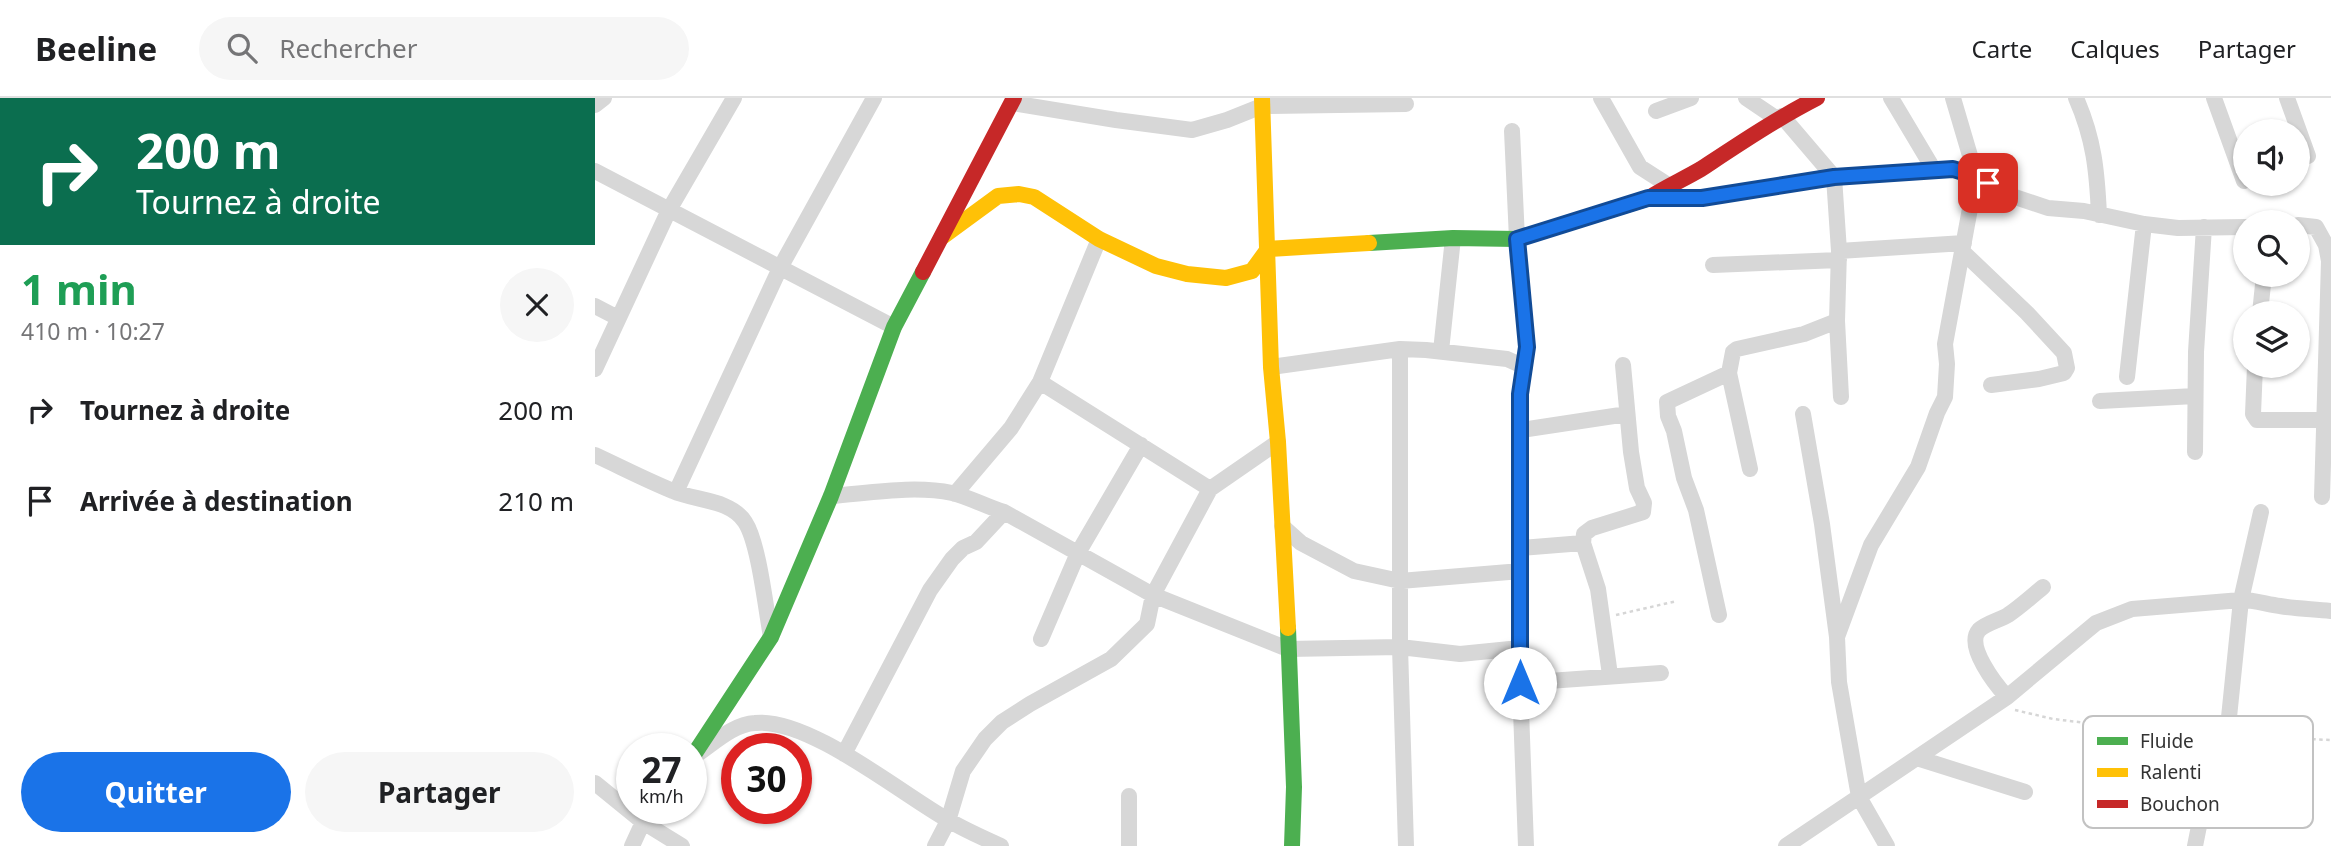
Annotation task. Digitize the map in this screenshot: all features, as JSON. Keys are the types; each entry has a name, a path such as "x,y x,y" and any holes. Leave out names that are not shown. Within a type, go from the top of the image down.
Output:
{"street":[{"path":"595,105 604,98"},
{"path":"595,369 669,210 734,98"},
{"path":"676,492 780,268 874,98"},
{"path":"1601,98 1640,167 1668,185"},
{"path":"1656,110 1691,98"},
{"path":"1746,98 1780,118 1834,177 1839,255 1837,321 1841,397"},
{"path":"1268,248 1453,238 1517,239 1648,198 1817,98"},
{"path":"1891,98 1934,170"},
{"path":"1837,637 1871,545 1918,467 1945,397 1945,344 1976,176 1953,98"},
{"path":"2076,98 2086,121 2097,168 2099,215"},
{"path":"2214,98 2233,151"},
{"path":"2287,98 2295,119"},
{"path":"707,734 771,638 831,496 894,327 1013,100 1192,130 1227,120 1262,102 1406,104"},
{"path":"1262,102 1271,367 1278,442 1294,788 1292,846"},
{"path":"1512,131 1517,239 1527,347 1520,394 1520,683 1526,846"},
{"path":"1648,198 1702,198 1834,177 1953,169 1976,176 2009,195 2048,208 2084,211 2144,224 2178,228 2233,227"},
{"path":"595,171 894,327"},
{"path":"942,237 998,196 1019,194 1045,203 1099,239 1156,266 1187,274 1226,278 1252,271 1268,248"},
{"path":"2127,377 2144,224"},
{"path":"2195,452 2195,396 2204,227"},
{"path":"2322,497 2329,261 2324,227"},
{"path":"1441,351 1453,238"},
{"path":"955,494 1011,428 1040,382 1099,239"},
{"path":"1713,265 1964,248 2064,353 2067,368 2064,373 2039,379 1991,385"},
{"path":"595,306 618,318"},
{"path":"1750,469 1729,373 1733,352 1804,334 1837,321"},
{"path":"1271,367 1400,349 1507,359 1525,367"},
{"path":"1400,349 1400,647 1406,846"},
{"path":"1610,675 1598,589 1583,543 1584,534 1592,528 1643,512 1644,503 1637,488 1623,365"},
{"path":"1719,615 1696,510 1684,478 1667,402 1729,373"},
{"path":"2254,378 2253,414 2257,420 2323,420"},
{"path":"1040,382 1210,489"},
{"path":"2100,401 2195,396"},
{"path":"1521,430 1627,414"},
{"path":"1803,414 1822,524 1837,637 1839,682 1859,797 1887,846"},
{"path":"935,846 949,821 963,771 985,739 1002,722 1030,704 1111,659 1147,624 1153,595 1210,489 1278,442"},
{"path":"1041,639 1079,553 1141,445"},
{"path":"595,455 676,492 716,502 745,522 755,551 771,638"},
{"path":"831,496 928,490 955,494 1004,512 1153,595 1288,649 1400,647 1460,654 1520,648"},
{"path":"844,754 930,590 952,559 963,548 977,542 1004,512"},
{"path":"2229,716 2241,600 2261,512"},
{"path":"1282,526 1301,542 1355,571 1400,581 1521,571"},
{"path":"1521,548 1583,543"},
{"path":"2001,702 1974,643 1976,636 1980,629 2007,615 2043,587"},
{"path":"1786,846 2001,702 2096,623 2114,614 2132,609 2241,600 2331,611"},
{"path":"1520,683 1661,673"},
{"path":"707,747 747,723 759,722 795,728 844,754 949,821 1001,846"},
{"path":"1917,758 2025,792"},
{"path":"595,783 616,800"},
{"path":"1129,796 1129,846"},
{"path":"632,846 642,824"},
{"path":"646,824 682,846"},
{"path":"2195,846 2199,828"}],"path":[{"path":"1603,618 1678,601"},
{"path":"2001,702 2053,719 2083,723"},
{"path":"2313,739 2331,740"}],"traffic: fast":[{"path":"1369,243 1453,238 1517,239 1649,198"},
{"path":"707,735 771,637 831,496 894,327 923,272"},
{"path":"1288,628 1294,787 1292,846"}],"traffic: slow":[{"path":"1262,98 1271,367 1278,442 1288,628"},
{"path":"942,237 998,196 1019,194 1034,197 1099,239 1156,266 1187,274 1226,278 1252,271 1268,249 1369,243"}],"traffic: jam":[{"path":"923,272 1014,98"},
{"path":"1649,198 1817,98"}],"route":[{"path":"1520,683 1520,394 1527,347 1517,239 1648,198 1702,198 1834,177 1953,169 1988,183"}]}
